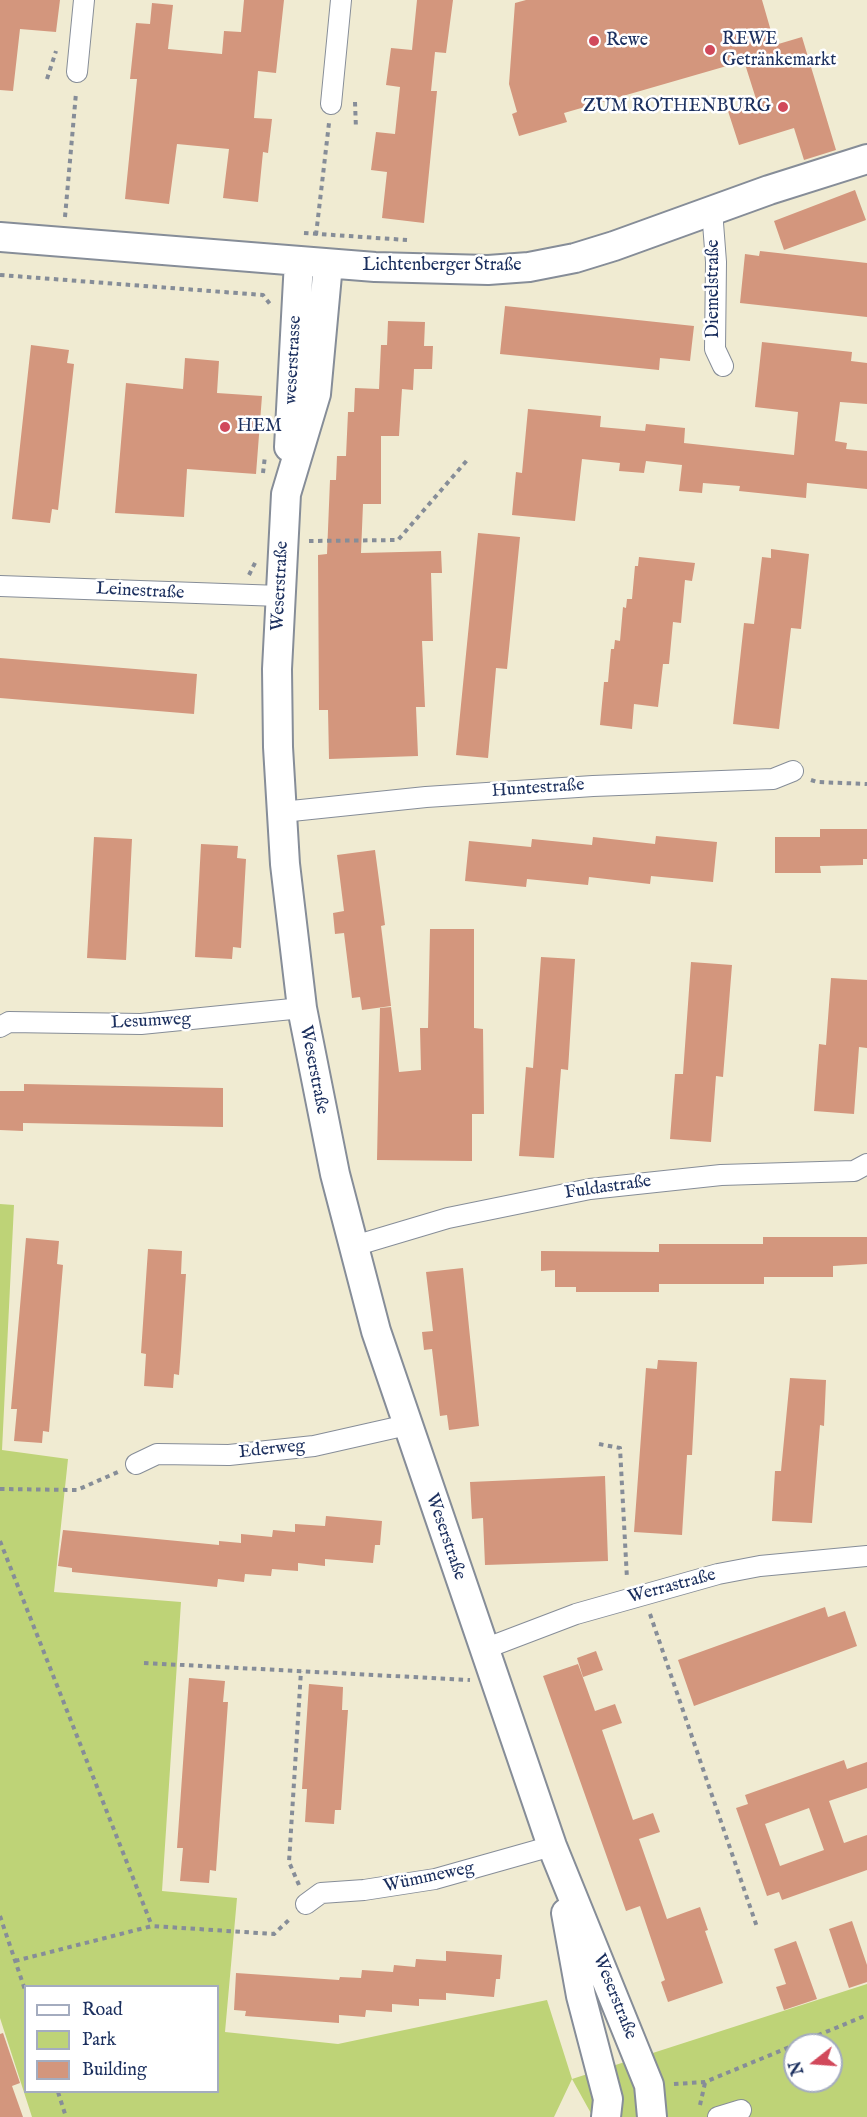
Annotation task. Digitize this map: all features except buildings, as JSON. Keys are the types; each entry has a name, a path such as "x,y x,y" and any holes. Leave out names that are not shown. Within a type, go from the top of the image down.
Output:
{"street":[{"path":"77,72 84,0"},
{"path":"331,104 341,0"},
{"name":"Lichtenberger Straße","path":"0,237 313,263 436,270 540,266 604,249 712,210 867,159"},
{"name":"Diemelstraße","path":"712,210 716,262 715,349 723,366"},
{"name":"weserstrasse","path":"286,494 313,263"},
{"name":"Weserstraße","path":"286,494 277,669 282,812 292,928 302,1008 321,1113 376,1331 552,1846 649,2085 652,2117"},
{"name":"Leinestraße","path":"0,586 280,596"},
{"name":"Huntestraße","path":"282,812 426,797 572,787 773,779 793,771"},
{"name":"Lesumweg","path":"0,1027 9,1022 141,1024 302,1008"},
{"name":"Fuldastraße","path":"354,1246 448,1218 590,1189 721,1175 854,1171 867,1164"},
{"name":"Ederweg","path":"136,1464 157,1454 229,1455 303,1447 407,1425"},
{"name":"Werrastraße","path":"484,1649 576,1614 636,1595 718,1574 760,1566 867,1556"},
{"name":"Weserstraße","path":"552,1846 581,1996 608,2099 606,2117"},
{"name":"Wümmeweg","path":"306,1904 321,1893 364,1890 435,1879 552,1846"},
{"path":"718,2117 741,2110"}],"path":[{"path":"62,241 77,72"},
{"path":"313,263 331,104"},
{"path":"0,275 263,295 275,311"},
{"path":"263,475 265,453"},
{"path":"284,542 398,540 469,458"},
{"path":"249,596 249,573 257,559"},
{"path":"793,771 817,782 867,784"},
{"path":"599,1444 620,1448 636,1595 757,1927"},
{"path":"0,1489 77,1490 136,1464"},
{"path":"0,1540 152,1926"},
{"path":"144,1663 495,1681"},
{"path":"15,1961 152,1926 274,1934 306,1904 289,1862 301,1671"},
{"path":"0,1916 24,1987"},
{"path":"649,2085 705,2082 867,2015"},
{"path":"697,2117 705,2082"},
{"path":"59,2093 66,2117"}],"green space":[{"path":"0,1204 14,1205 2,1450 68,1459 54,1592 181,1602 162,1891 237,1898 225,2032 338,2044 547,2000 572,2079 554,2117 32,2117 24,2093 219,2093 219,1985 24,1985 24,2092 0,2018"},
{"path":"867,1984 867,2117 593,2117 572,2079"}],"place":[{"name":"Rewe","path":"594,41"},
{"name":"REWE Getränkemarkt","path":"710,50"},
{"name":"ZUM ROTHENBURG","path":"783,107"},
{"name":"HEM","path":"225,427"}]}
